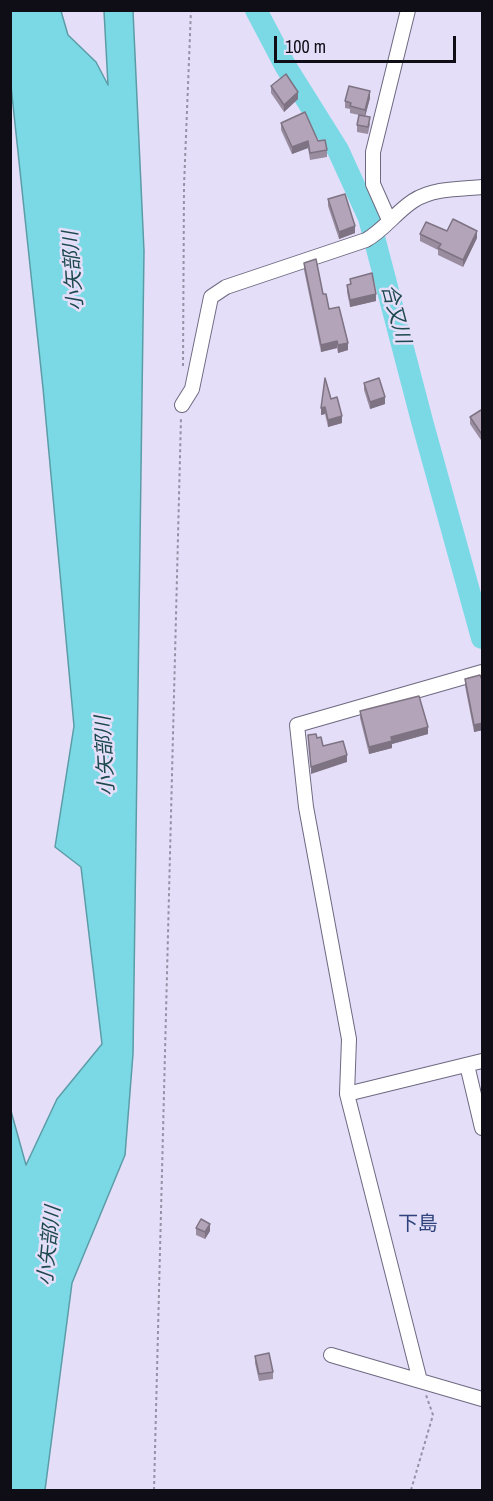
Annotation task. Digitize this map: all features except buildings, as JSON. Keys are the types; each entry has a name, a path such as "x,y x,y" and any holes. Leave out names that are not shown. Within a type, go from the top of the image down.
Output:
{"street":[{"path":"385,226 374,184 373,152 408,10"},
{"path":"182,405 192,389 211,297 226,287 366,240 415,200 436,192 483,187"},
{"path":"420,1381 347,1094 350,1039 306,807 297,725 481,673"},
{"path":"347,1094 483,1061"},
{"path":"466,1065 483,1128"},
{"path":"331,1355 483,1399"}],"path":[{"path":"182,370 184,186 191,10"},
{"path":"154,1491 182,405"},
{"path":"411,1491 433,1414 420,1381"}],"water":[{"name":"小矢部川","path":"11,10 61,11 68,35 96,62 108,85 104,11 133,11 144,251 133,1054 125,1155 72,1283 45,1490 11,1490 11,1111 26,1165 57,1099 102,1044 81,867 55,847 74,726 43,388 11,86"}],"waterway":[{"name":"合又川","path":"256,10 286,67 338,150 369,218 482,638"}],"district":[{"name":"下島","path":"418,1225"}]}
